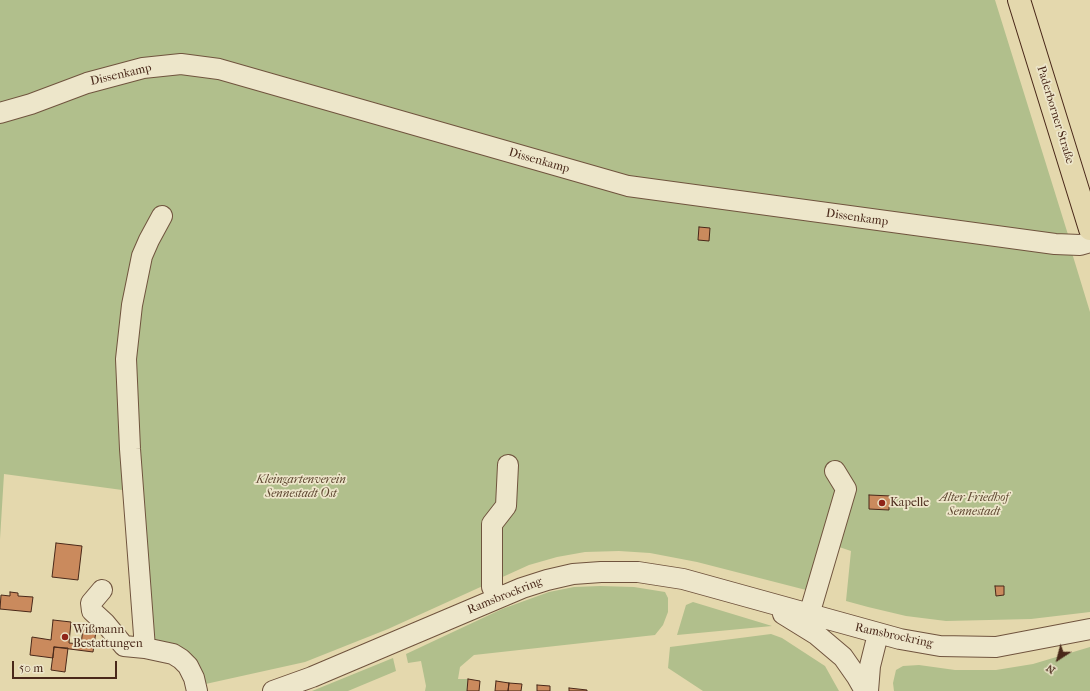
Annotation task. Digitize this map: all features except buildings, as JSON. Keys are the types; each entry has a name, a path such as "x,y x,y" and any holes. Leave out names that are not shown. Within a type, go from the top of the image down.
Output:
{"main road":[{"name":"Paderborner Straße","path":"1019,0 1090,229"}],"street":[{"name":"Dissenkamp","path":"0,113 31,104 87,83 143,68 181,64 219,69 628,186 1017,240 1080,245 1090,242"},
{"path":"145,648 130,449 126,359 132,305 142,256 162,216"},
{"path":"498,598 492,588 492,524 506,506 508,465"},
{"path":"809,615 853,487 835,471"},
{"name":"Ramsbrockring","path":"273,691 312,677 498,598 547,580 573,574 638,572 683,579 878,634 940,646 996,647 1090,629"},
{"path":"102,590 91,603 92,611 105,623 124,646 145,648 173,654 188,666 194,678 197,691"},
{"name":"Ramsbrockring","path":"749,598 786,616 818,635 847,662 867,691"},
{"path":"867,691 870,666 878,634"}],"green space":[{"path":"0,0 995,0 1070,241 1072,253 1090,312 1090,612 1031,619 946,621 906,616 868,607 846,601 851,551 827,543 810,591 697,562 650,553 619,551 585,552 557,557 529,565 388,629 305,662 201,685 147,642 137,492 4,474 0,539"},
{"path":"574,587 634,587 665,592 668,598 668,612 663,625 655,635 474,655 460,667 458,679 468,679 467,691 425,691 426,686 421,661 408,663 406,654 502,609 549,592"},
{"path":"693,602 772,626 677,635 686,605"},
{"path":"771,634 782,638 825,666 839,691 703,691 668,668 670,647"},
{"path":"1090,647 1090,691 894,691 893,683 896,670 903,666 919,665 955,670 996,670 1033,664"},
{"path":"393,658 396,671 348,691 312,691"}],"place":[{"name":"Kapelle","path":"882,503"},
{"name":"Wißmann Bestattungen","path":"65,637"}],"park label":[{"name":"Kleingartenverein Sennestadt Ost","path":"301,487"},
{"name":"Alter Friedhof Sennestadt","path":"974,505"}]}
